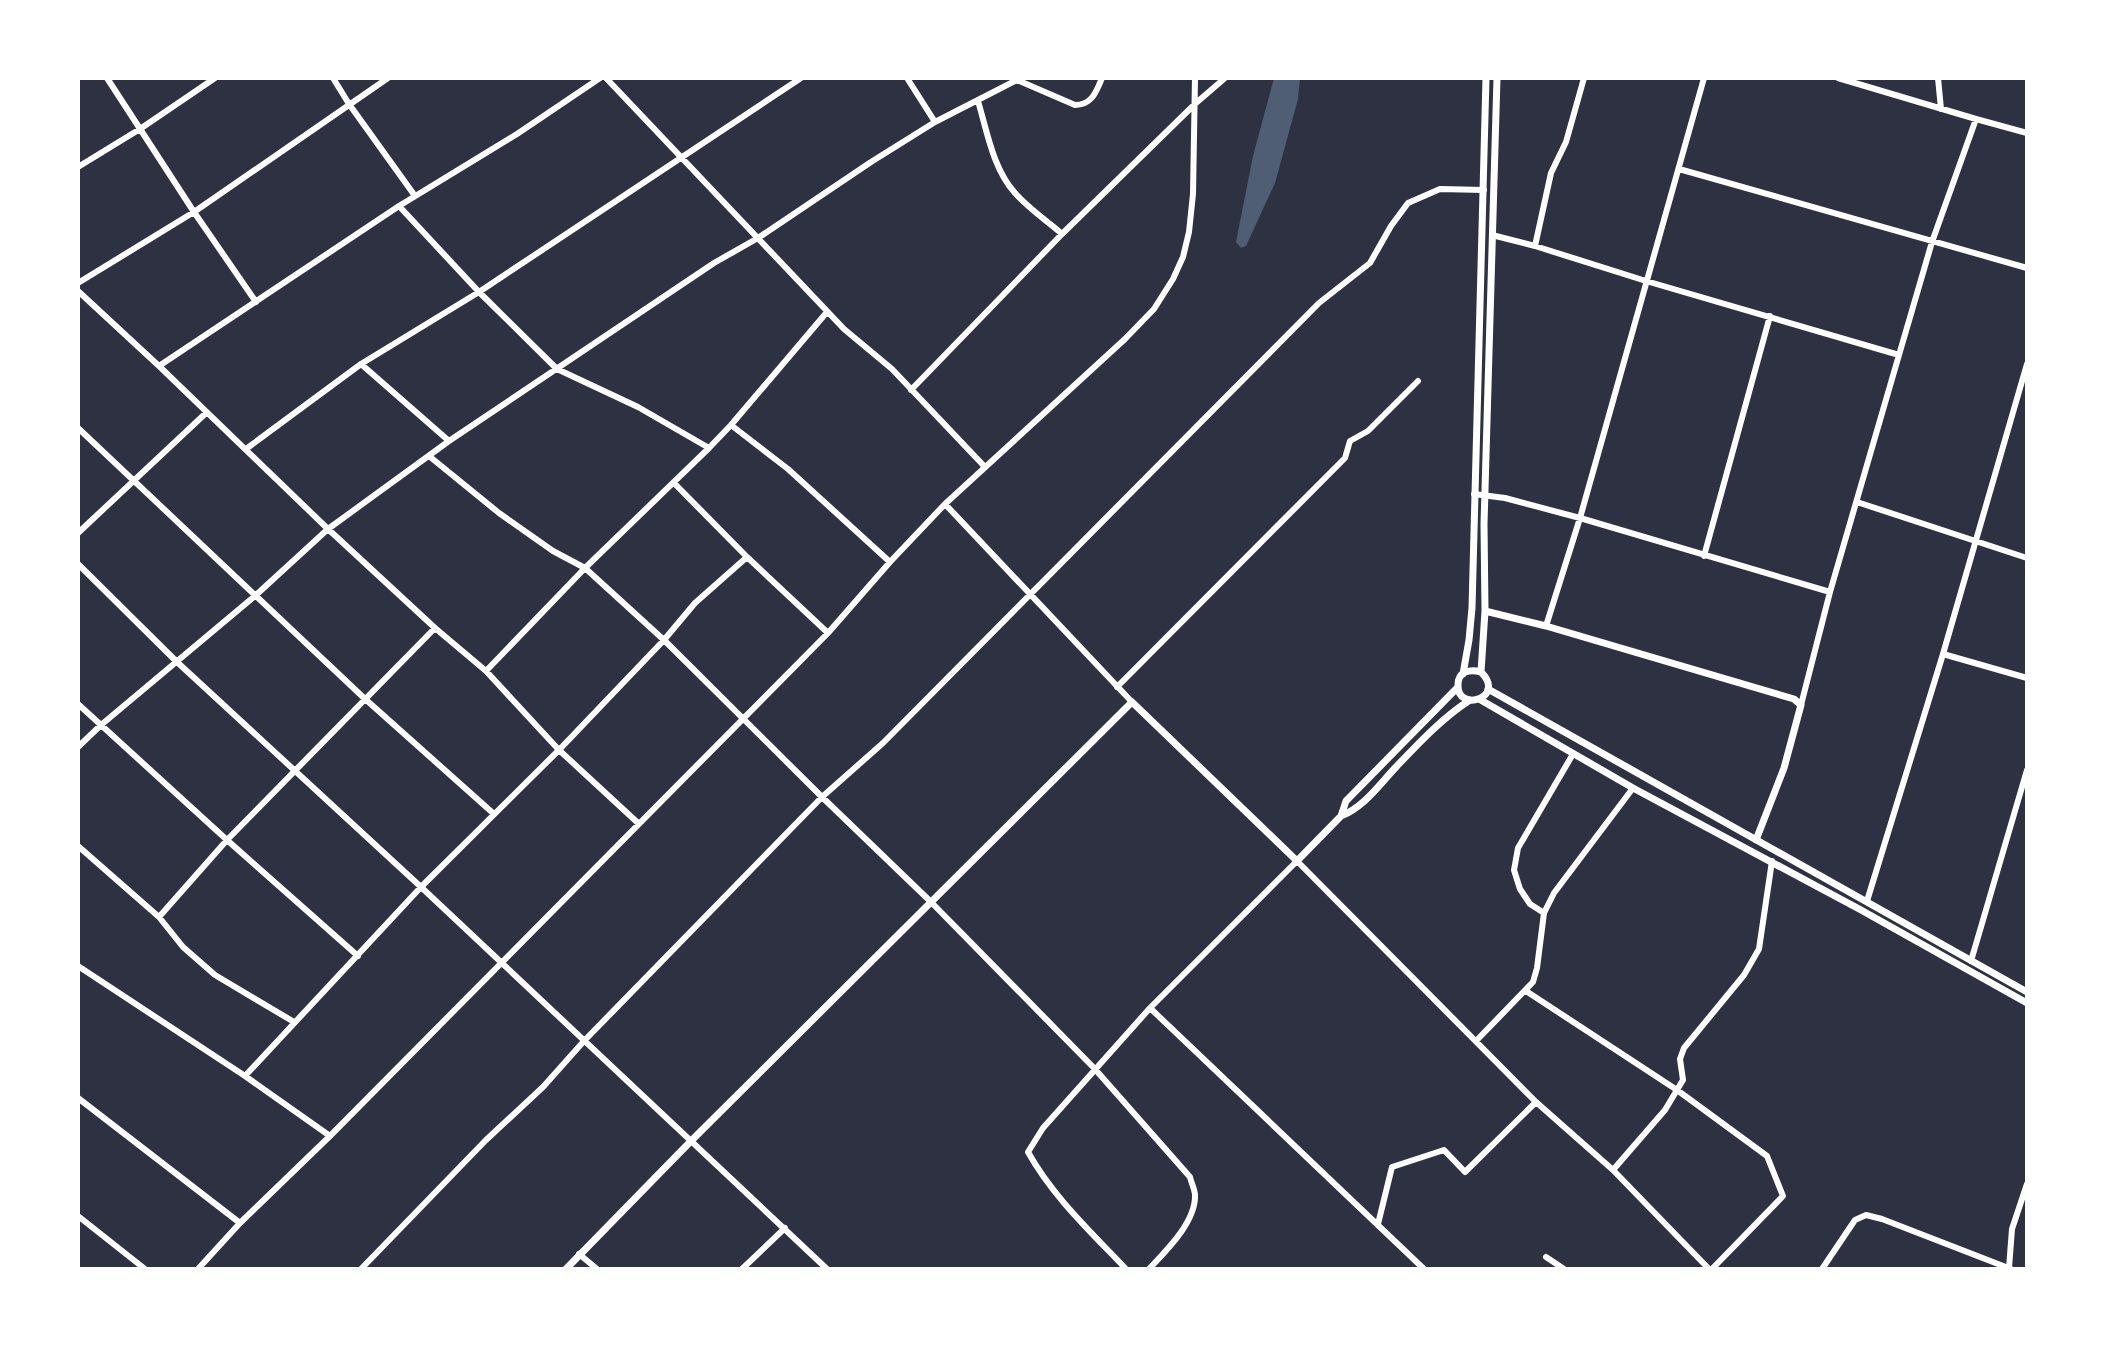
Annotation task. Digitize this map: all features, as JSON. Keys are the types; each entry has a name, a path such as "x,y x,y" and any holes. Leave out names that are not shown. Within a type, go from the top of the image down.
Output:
{"street":[{"path":"107,78 256,302"},
{"path":"78,167 215,78"},
{"path":"333,78 415,196"},
{"path":"78,283 194,212 388,78"},
{"path":"159,366 399,206 603,78 827,312 892,369 985,467"},
{"path":"246,449 361,364 479,292 801,78"},
{"path":"907,78 935,122"},
{"path":"78,747 256,595 328,529 449,441 714,263 758,238 935,122 1017,79 1081,105 1093,99 1102,78"},
{"path":"199,1269 240,1223 828,633 945,504 1154,309 1183,257 1189,232 1193,194 1195,78"},
{"path":"911,390 1062,234 1225,78"},
{"path":"1470,700 1461,695 1458,682 1463,674 1472,608 1486,78"},
{"path":"1481,672 1497,78"},
{"path":"1535,246 1551,173 1566,142 1584,78"},
{"path":"1546,626 1580,518 1704,78"},
{"path":"1838,78 2027,133"},
{"path":"1938,78 1941,109"},
{"path":"978,101 1006,181 1016,194 1062,234"},
{"path":"1756,840 1784,768 1830,592 1932,242 1976,119"},
{"path":"1679,169 2027,268"},
{"path":"361,1269 486,1140 543,1087 822,797 883,743 1319,303 1370,263 1408,203 1440,189 1484,190"},
{"path":"399,206 479,292 557,369 638,407 709,448"},
{"path":"1492,235 1899,355"},
{"path":"78,291 328,529 486,671 559,750 638,823"},
{"path":"486,671 585,568 731,425 827,312"},
{"path":"1704,556 1770,316"},
{"path":"361,364 449,441"},
{"path":"1867,901 2027,364"},
{"path":"1117,687 1345,458 1350,441 1368,431 1418,381"},
{"path":"78,533 206,413"},
{"path":"731,425 788,469 890,562"},
{"path":"78,428 364,698 494,814"},
{"path":"429,456 490,507 553,551 585,568 664,640 930,901 1094,1068 1190,1177 1195,1195 1191,1212 1174,1242 1149,1269"},
{"path":"674,483 828,633"},
{"path":"1474,494 1505,498 1580,518 1830,592"},
{"path":"1857,502 2027,558"},
{"path":"945,504 1117,687 1297,861 1536,1102 1613,1170 1710,1269 1783,1196 1767,1156 1677,1090 1526,991"},
{"path":"245,1076 421,887 664,640 695,603 747,557"},
{"path":"78,564 177,662 827,1269"},
{"path":"1485,611 1788,696 1801,705"},
{"path":"159,917 227,840 435,628"},
{"path":"1943,654 2027,678"},
{"path":"1463,674 1472,670 1481,672 1487,679 1488,689 1479,699"},
{"path":"1341,816 1346,801 1458,687"},
{"path":"1488,689 2027,992"},
{"path":"1126,1269 1068,1209 1028,1152 1043,1128 1094,1068 1226,930 1341,816 1356,810 1416,746 1470,700 1479,699 1633,788 1772,861 2027,1003"},
{"path":"566,1269 1132,702"},
{"path":"78,704 358,956"},
{"path":"1544,913 1530,904 1520,889 1514,870 1518,848 1573,754"},
{"path":"1971,961 2027,770"},
{"path":"1476,1041 1533,982 1544,913 1554,893 1633,788"},
{"path":"78,846 159,917 183,947 215,975 294,1022"},
{"path":"1613,1170 1665,1110 1683,1080 1680,1059 1684,1048 1744,975 1759,949 1772,861"},
{"path":"78,966 330,1136"},
{"path":"78,980 85,972"},
{"path":"1150,1008 1424,1269"},
{"path":"78,1098 240,1223"},
{"path":"1378,1224 1392,1167 1444,1150 1465,1172 1536,1102"},
{"path":"1822,1269 1855,1220 1866,1215 2010,1268 2012,1229 2027,1184"},
{"path":"78,1216 145,1269"},
{"path":"742,1269 785,1228"},
{"path":"579,1254 597,1269"},
{"path":"1546,1257 1564,1269"}],"water":[{"path":"1274,78 1300,78 1298,99 1275,183 1246,246 1241,248 1236,242 1253,156"}]}
